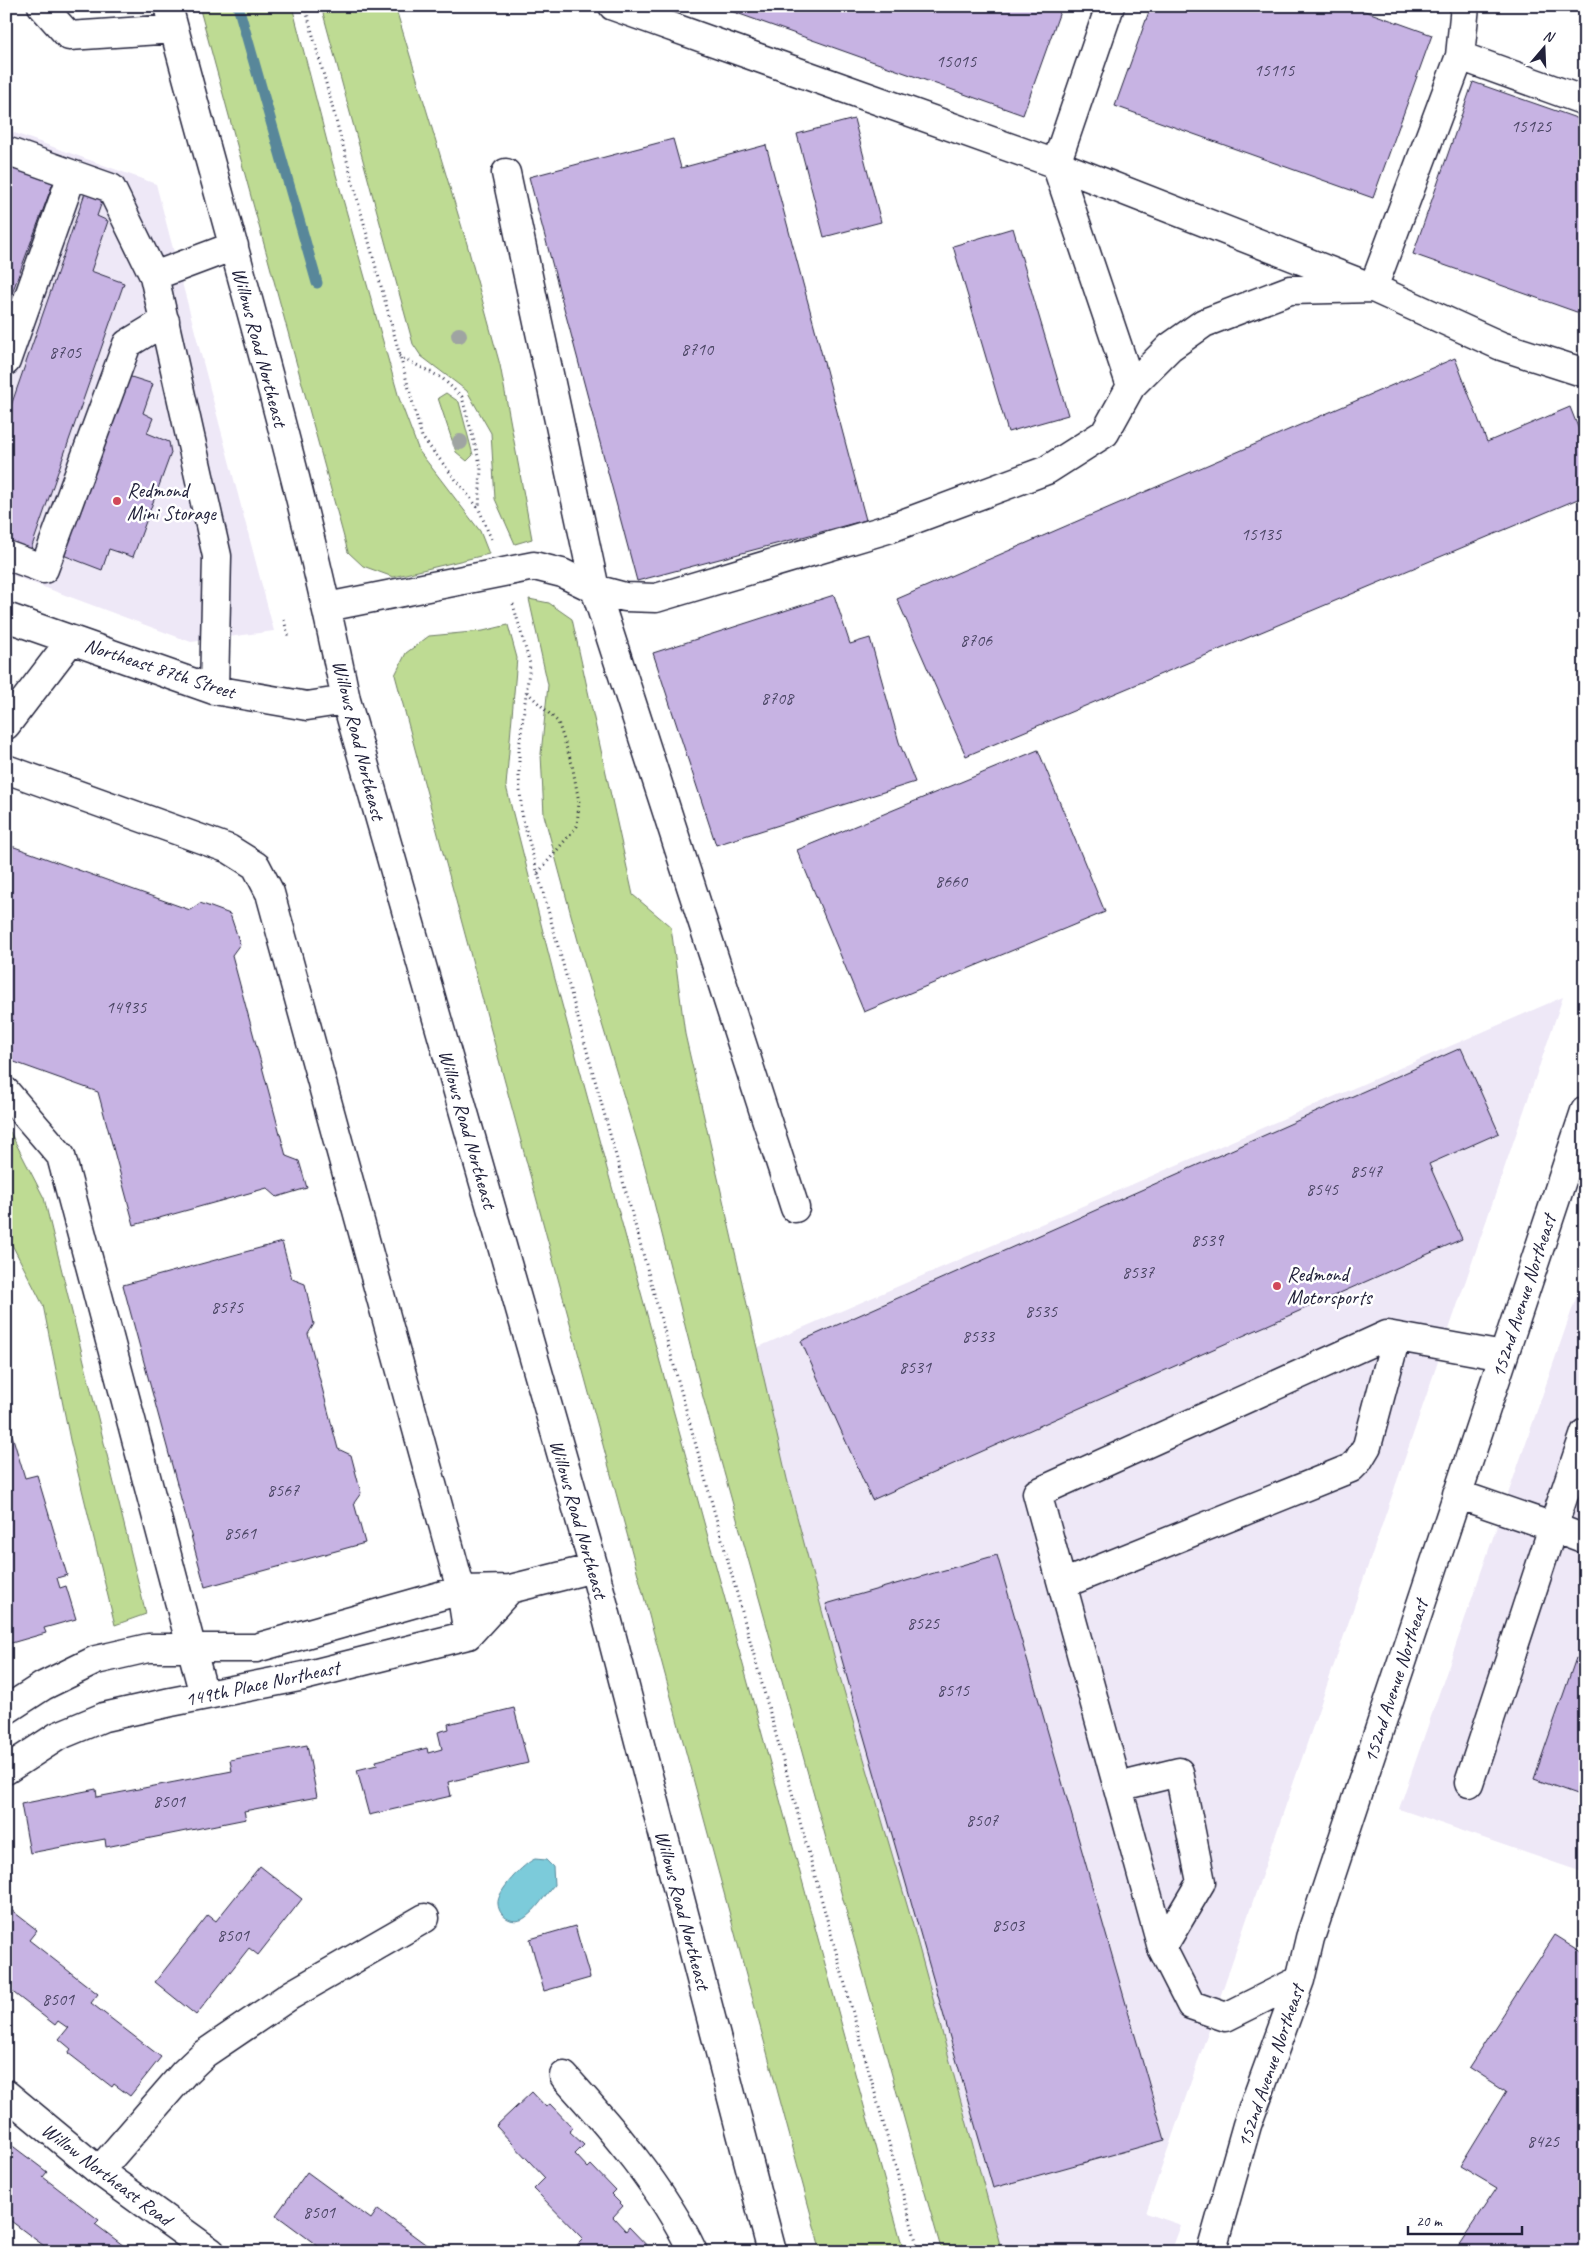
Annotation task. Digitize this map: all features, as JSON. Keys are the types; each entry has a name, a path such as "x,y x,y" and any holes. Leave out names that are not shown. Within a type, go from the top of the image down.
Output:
{"street":[{"path":"42,6 69,36 171,17"},
{"path":"613,6 647,12 1056,164 1373,288 1501,346 1585,373"},
{"path":"1110,6 1056,164 1131,386"},
{"path":"1373,288 1460,56 1465,6"},
{"name":"Willows Road Northeast","path":"171,17 234,246 327,607 346,700 594,1568 772,2252"},
{"path":"1460,56 1585,101"},
{"path":"6,151 111,188 154,276 217,556 214,690"},
{"path":"506,173 595,589 795,1208"},
{"path":"6,361 72,175"},
{"path":"154,276 234,246"},
{"path":"327,607 534,566 562,573 595,589 624,597 656,598 890,528 1046,470 1106,433 1131,386 1170,347 1204,323 1290,290 1373,288"},
{"path":"6,555 44,569 127,344 165,321"},
{"name":"Northeast 87th Street","path":"6,616 214,690 308,706 346,700"},
{"path":"6,725 71,640"},
{"path":"6,769 229,849 256,866 270,893 461,1590 468,1635"},
{"path":"6,1092 61,1156 204,1695"},
{"name":"152nd Avenue Northeast","path":"1211,2252 1247,2125 1300,1980 1310,1938 1583,1121"},
{"path":"1300,1980 1226,2017 1191,2004 1162,1948 1037,1493 1387,1335 1503,1356"},
{"path":"1063,1584 1351,1468 1358,1461 1367,1446 1396,1337"},
{"path":"1469,1783 1585,1433"},
{"path":"1457,1494 1585,1539"},
{"name":"149th Place Northeast","path":"6,1710 43,1686 96,1660 148,1648 256,1648 461,1590 510,1589 594,1568"},
{"path":"468,1635 510,1589"},
{"name":"149th Place Northeast","path":"6,1770 58,1736 104,1718 204,1695 304,1676 468,1635"},
{"path":"1118,1787 1179,1772 1201,1882 1162,1948"},
{"path":"99,2170 184,2073 204,2054 292,1995 425,1918"},
{"path":"564,2076 610,2127 678,2222 693,2252"},
{"name":"Willow Northeast Road","path":"6,2094 99,2170 211,2252"}],"path":[{"path":"305,6 422,437 479,509 493,543"},
{"path":"399,356 442,378 462,397 481,467 479,509"},
{"path":"512,602 530,664 519,748 522,816 919,2252"},
{"path":"284,620 289,639"},
{"path":"526,691 558,722 572,764 579,802 577,826 538,873"}],"shaded area":[{"name":"Redmond Mini Storage","path":"6,130 156,184 274,631 191,642 6,573"},
{"path":"1563,997 1146,2213 1181,2225 1171,2252 991,2252 731,1359"},
{"path":"1585,1272 1585,1873 1399,1809"}],"green space":[{"path":"199,6 292,6 331,157 399,398 419,451 480,531 489,554 393,577 363,566 348,552"},
{"path":"321,6 395,6 467,244 500,365 532,539 515,544 495,499 491,433 467,391 421,356 413,344"},
{"path":"446,393 459,402 473,455 467,461 456,452 438,398"},
{"path":"529,599 549,603 572,619 633,895 671,927 685,1034 787,1479 837,1667 912,1922 1002,2252 942,2252 917,2165 703,1397 645,1167 587,974 544,815 541,754 548,685"},
{"path":"508,625 517,658 506,786 555,979 904,2252 821,2252 395,675 406,653 429,636 483,631"},
{"path":"6,1130 10,1132 44,1198 146,1614 115,1625 70,1440 43,1305 6,1233"}],"water":[{"path":"535,1859 546,1860 553,1867 554,1885 530,1914 522,1920 513,1921 508,1919 504,1917 499,1909 498,1904 501,1892 524,1866"}],"building":[{"path":"717,6 1062,6 1023,115"},
{"path":"1151,6 1351,6 1432,35 1373,198 1115,106"},
{"path":"1473,82 1585,121 1585,315 1413,254"},
{"path":"854,119 881,222 824,237 797,134"},
{"path":"673,139 681,168 766,145 866,520 637,581 529,177"},
{"path":"6,166 53,183 6,309"},
{"path":"85,193 103,199 97,216 108,221 91,271 124,283 31,549 6,541 6,420"},
{"path":"1013,228 1068,415 1008,432 953,246"},
{"path":"1455,358 1487,442 1570,407 1585,445 1585,496 966,756 897,599"},
{"name":"Redmond Mini Storage","path":"125,375 153,384 143,413 153,418 147,433 169,442 171,453 133,557 109,549 102,570 63,555"},
{"path":"834,595 850,644 870,638 899,742 915,782 716,845 653,653"},
{"path":"1038,750 1105,912 864,1012 797,850"},
{"path":"6,844 190,910 200,903 230,914 240,944 232,955 286,1156 299,1161 307,1188 277,1197 267,1188 134,1225 98,1092 6,1059"},
{"path":"1461,1048 1499,1133 1429,1164 1462,1239 872,1500 801,1341"},
{"path":"282,1242 292,1279 305,1284 314,1324 308,1334 338,1449 351,1455 361,1493 354,1503 365,1543 205,1587 123,1285"},
{"path":"12,1435 25,1478 37,1475 67,1575 57,1578 60,1588 66,1586 76,1619 44,1628 46,1633 8,1644 6,1638 6,1437"},
{"path":"997,1555 1165,2140 993,2188 826,1604"},
{"path":"1576,1658 1585,1661 1585,1797 1534,1779"},
{"path":"514,1708 528,1763 448,1782 451,1796 369,1815 357,1770 377,1765 376,1761 427,1748 428,1753 442,1749 438,1732 449,1729 448,1724"},
{"path":"307,1745 317,1797 244,1811 246,1819 106,1847 105,1839 30,1853 21,1804 96,1789 97,1797 232,1771 230,1760"},
{"path":"260,1866 302,1899 258,1955 249,1948 196,2015 155,1982 208,1915 216,1921"},
{"path":"6,1906 37,1930 29,1940 98,1994 91,2003 161,2057 130,2096 114,2084 112,2087 68,2053 71,2049 59,2039 68,2028 58,2021 55,2025 10,1990 12,1987 6,1982 6,1971 10,1967 6,1964"},
{"path":"575,1926 590,1978 544,1991 530,1939"},
{"path":"1555,1935 1585,1954 1585,2252 1454,2252 1497,2188 1460,2166 1506,2091 1469,2067"},
{"path":"532,2092 546,2107 550,2104 573,2128 569,2131 584,2145 575,2154 588,2168 591,2165 615,2190 611,2194 623,2206 613,2217 626,2231 629,2227 653,2252 584,2252 577,2245 583,2239 534,2189 545,2178 496,2126"},
{"path":"6,2141 47,2172 43,2177 99,2220 95,2224 132,2252 52,2252 7,2218 12,2212 6,2208"},
{"path":"307,2172 371,2219 378,2209 436,2252 326,2252 276,2215"}],"waterway":[{"path":"238,6 317,283"}],"place":[{"name":"Redmond Mini Storage","path":"117,501"},
{"name":"Redmond Motorsports","path":"1277,1286"}]}
